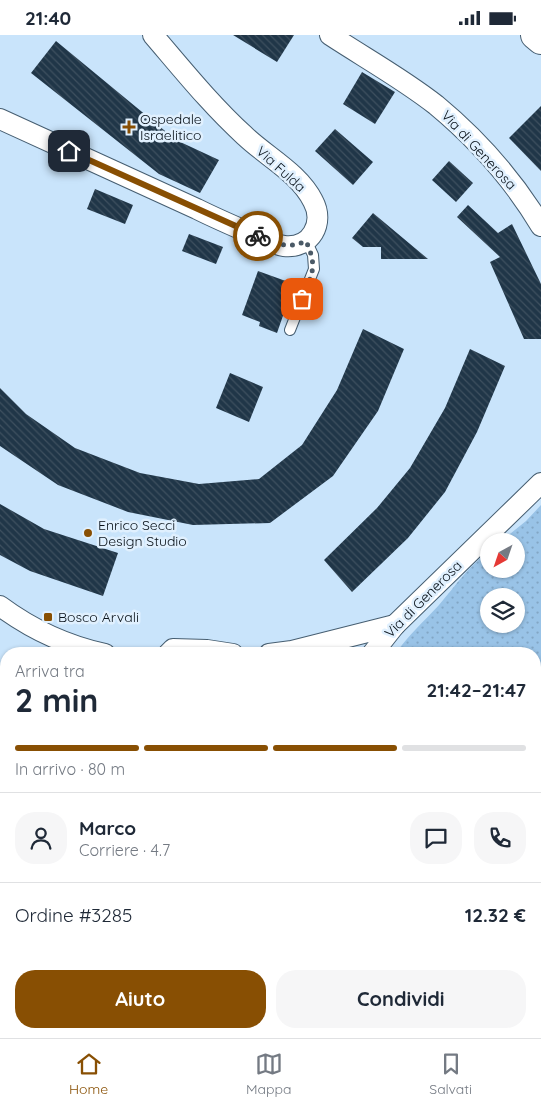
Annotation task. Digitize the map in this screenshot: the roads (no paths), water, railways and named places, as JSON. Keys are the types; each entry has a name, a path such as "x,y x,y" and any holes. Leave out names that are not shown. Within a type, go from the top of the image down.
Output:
{"main road":[{"path":"534,35 541,40"}],"street":[{"name":"Via Fulda","path":"153,35 208,101 245,137 293,176 308,192 317,208 318,220 313,234 306,241"},
{"name":"Via di Generosa","path":"330,35 415,89 456,122 517,190 541,226"},
{"path":"0,119 206,214 274,243 290,246 306,241"},
{"name":"Via di Generosa","path":"378,647 395,625 541,483"},
{"path":"0,606 14,616 58,639 83,647"},
{"path":"308,647 395,625"}],"lane":[{"path":"290,330 314,269 313,255 306,241"}],"place":[{"name":"Ospedale Israelitico","path":"129,127"},
{"name":"Enrico Secci Design Studio","path":"88,533"},
{"name":"Bosco Arvali","path":"48,617"}]}
